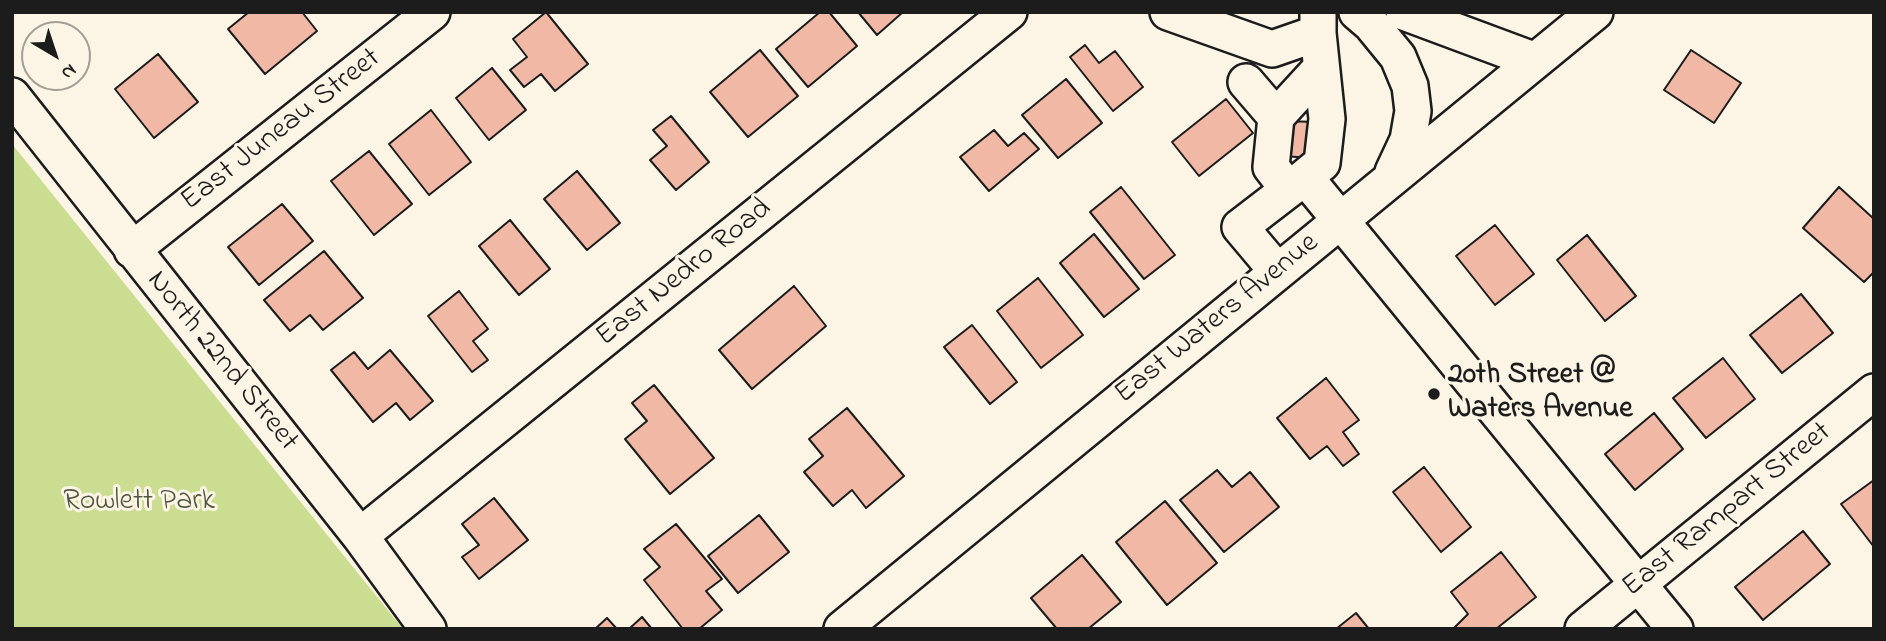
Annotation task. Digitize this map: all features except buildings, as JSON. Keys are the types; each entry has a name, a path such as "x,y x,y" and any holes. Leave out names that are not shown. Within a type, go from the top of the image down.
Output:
{"street":[{"name":"East Juneau Street","path":"132,250 432,12"},
{"name":"East Nedro Road","path":"360,536 1009,12"},
{"path":"1168,12 1272,49 1318,23 1327,119 1322,163 1240,227 1277,271"},
{"path":"1357,12 1371,24 1398,57 1410,86 1413,111 1408,140 1390,178"},
{"path":"1404,12 1533,60"},
{"name":"East Waters Avenue","path":"842,629 1533,60 1595,12"},
{"path":"1321,68 1276,117 1271,167 1297,183 1341,219 1675,629"},
{"path":"1246,82 1276,117"},
{"name":"North 22nd Street","path":"12,96 360,536 428,629"},
{"name":"East Rampart Street","path":"1583,629 1874,393"}],"green space":[{"name":"Rowlett Park","path":"12,144 403,629 12,629"}],"place":[{"name":"20th Street @ Waters Avenue","path":"1434,394"}]}
